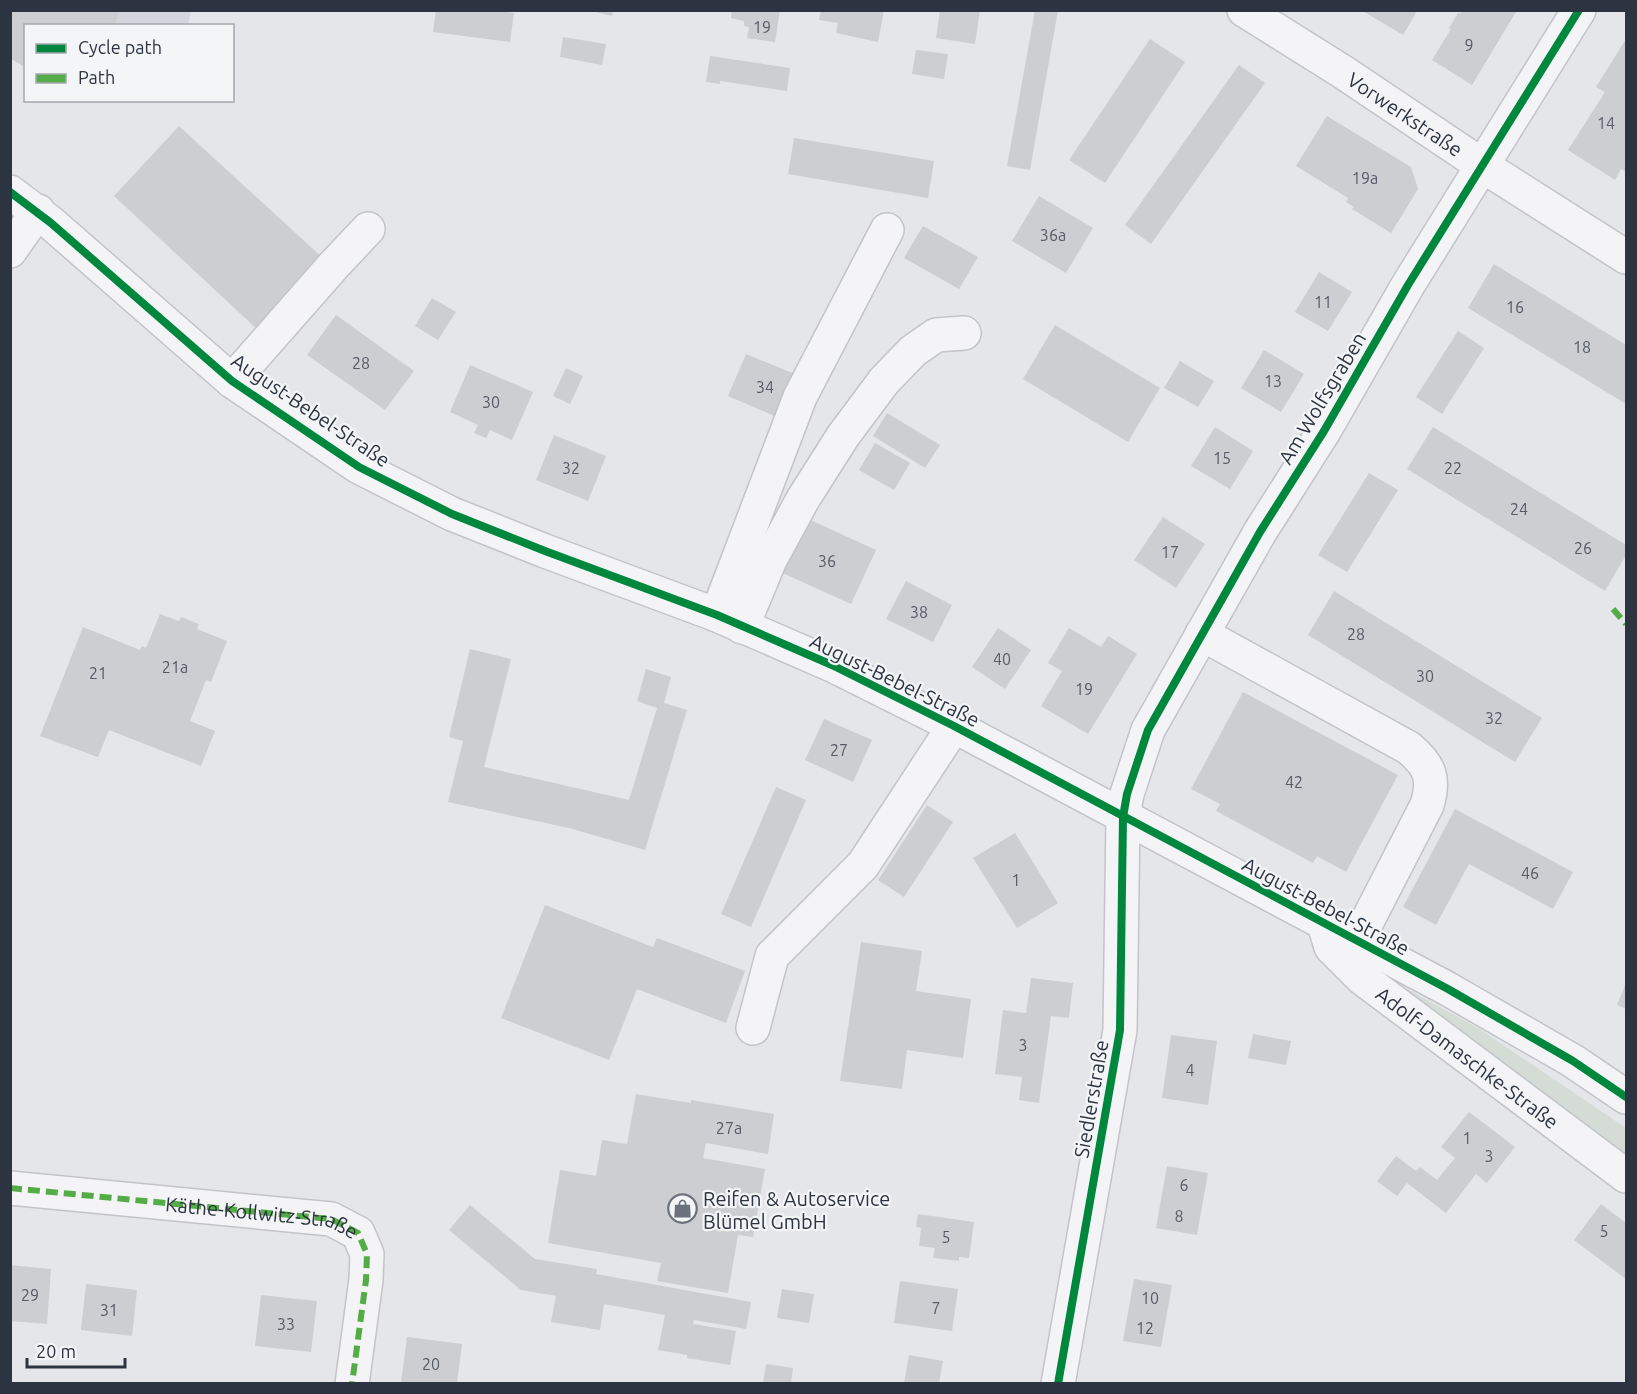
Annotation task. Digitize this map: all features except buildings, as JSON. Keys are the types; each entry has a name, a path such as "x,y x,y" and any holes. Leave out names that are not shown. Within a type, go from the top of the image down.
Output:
{"street":[{"name":"Vorwerkstraße","path":"1244,10 1626,257"},
{"name":"Am Wolfsgraben","path":"1123,817 1127,794 1148,730 1202,634 1260,532 1324,431 1408,285 1579,10"},
{"name":"August-Bebel-Straße","path":"10,192 38,212 232,381 359,467 452,514 729,621 832,666 954,726 1449,989 1574,1061 1626,1097"},
{"path":"10,251 38,212"},
{"path":"232,381 368,229"},
{"path":"729,621 800,397 887,230"},
{"path":"729,621 770,560 803,499 843,436 884,381 913,351 936,335 964,333"},
{"path":"1202,634 1409,748 1423,760 1429,772 1432,789 1427,805 1357,941"},
{"path":"753,1028 772,956 863,865 954,726"},
{"name":"Siedlerstraße","path":"1058,1383 1120,1030 1123,817"},
{"name":"Adolf-Damaschke-Straße","path":"1324,924 1331,946 1362,978 1626,1176"},
{"name":"Käthe-Kollwitz-Straße","path":"10,1188 331,1219 358,1233 367,1254 366,1280 352,1383"}],"shaded area":[{"path":"10,11 191,11 188,24 24,24"},
{"path":"1376,972 1478,1028 1626,1128 1626,1165"}],"marked path":[{"path":"1613,609 1626,624"},
{"path":"10,1188 331,1219 358,1233 367,1254 366,1280 352,1384"}],"cycle path":[{"path":"1058,1384 1120,1030 1123,817 1127,794 1148,730 1260,532 1324,431 1408,285 1579,10"},
{"path":"10,192 51,223 232,381 359,467 452,514 717,615 832,665 954,726 1448,989 1573,1061 1626,1097"}],"place":[{"name":"Reifen & Autoservice Blümel GmbH","path":"682,1209"}]}
